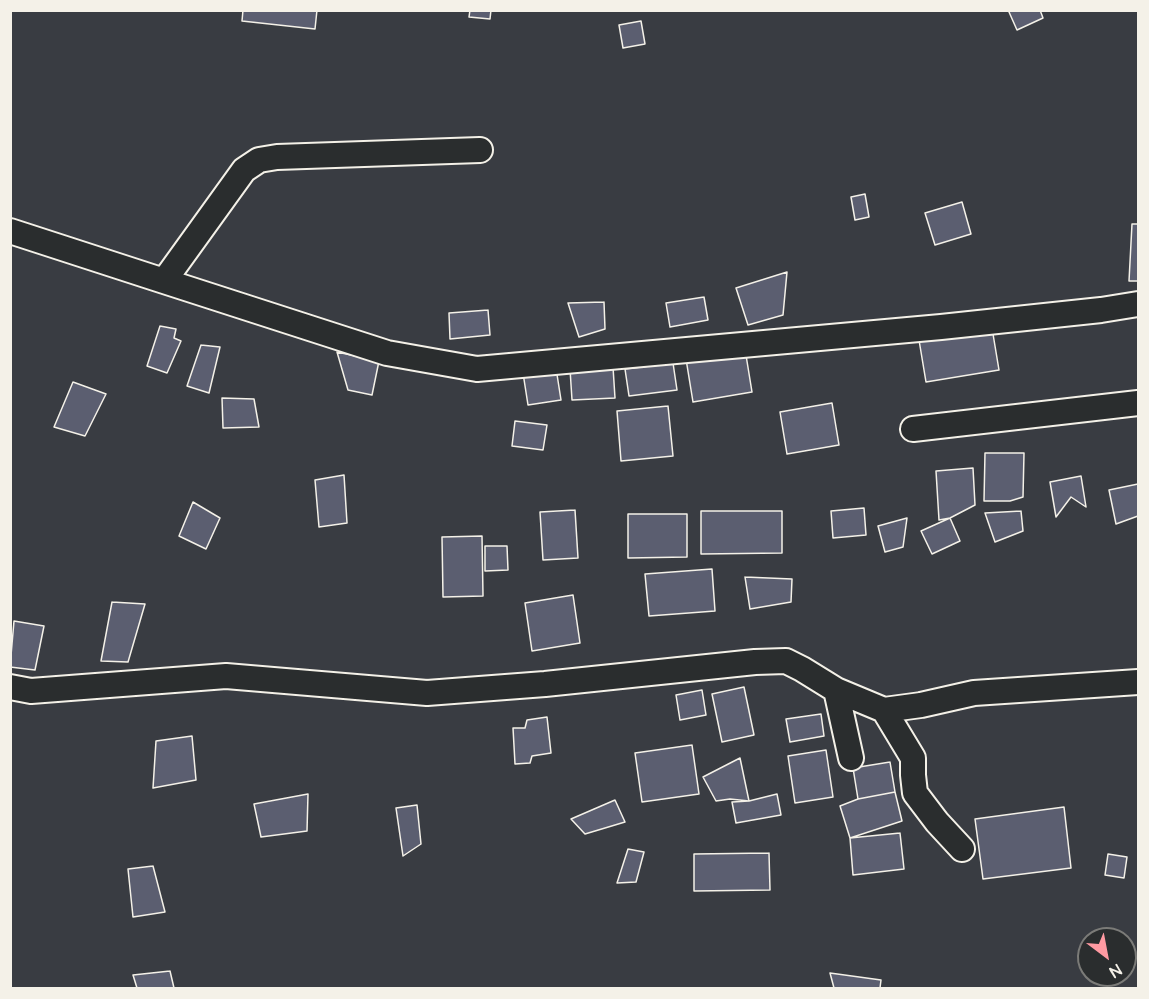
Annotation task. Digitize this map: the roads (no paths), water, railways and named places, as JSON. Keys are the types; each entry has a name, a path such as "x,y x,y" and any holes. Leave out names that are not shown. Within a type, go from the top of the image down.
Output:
{"street":[{"path":"164,281 244,170 259,160 277,157 480,150"},
{"path":"10,231 387,353 477,369 941,327 1138,304"},
{"path":"913,429 1138,403"},
{"path":"10,687 31,692 226,676 427,693 786,661 836,690 884,710 921,705 974,693 1138,682"},
{"path":"836,690 851,758"},
{"path":"884,710 913,758 912,775 915,793 962,849"}]}
